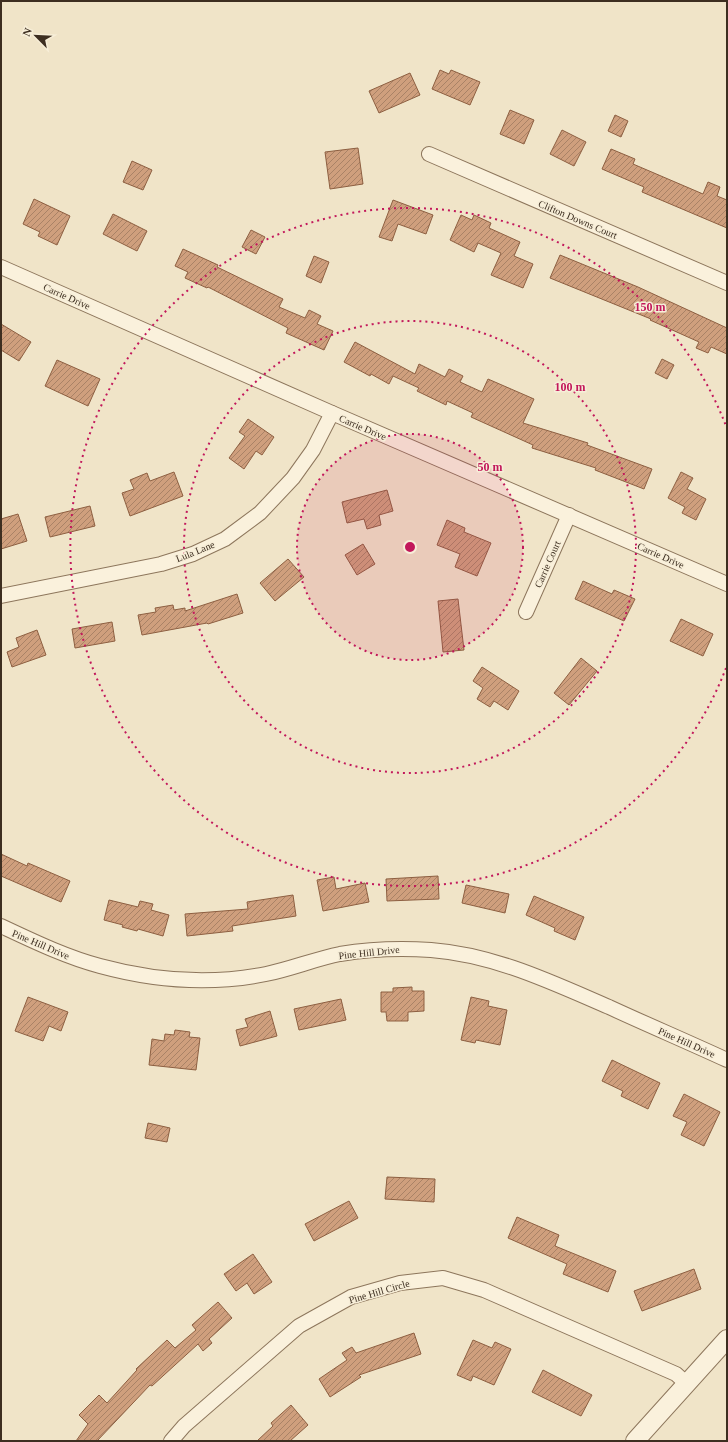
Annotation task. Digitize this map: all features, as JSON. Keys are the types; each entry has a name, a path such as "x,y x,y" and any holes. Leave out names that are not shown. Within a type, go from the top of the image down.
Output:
{"street":[{"name":"Clifton Downs Court","path":"429,154 727,283"},
{"name":"Carrie Drive","path":"1,267 332,413 727,584"},
{"name":"Lula Lane","path":"1,596 161,564 193,554 225,539 260,513 293,478 313,450 332,413"},
{"name":"Carrie Court","path":"526,612 569,515"},
{"name":"Pine Hill Drive","path":"1,926 68,955 100,966 150,977 184,981 225,979 267,974 339,955 369,951 402,949 434,950 513,967 547,979 727,1060"},
{"name":"Pine Hill Circle","path":"171,1441 184,1426 299,1326 352,1297 400,1283 443,1278 484,1290 676,1374 687,1384"},
{"path":"635,1441 727,1339"}],"building":[{"path":"440,70 449,74 451,70 480,82 470,105 432,89"},
{"path":"410,73 420,95 379,113 369,91"},
{"path":"510,110 534,120 524,144 500,134"},
{"path":"615,115 628,121 621,137 608,131"},
{"path":"562,130 586,142 574,166 550,154"},
{"path":"358,148 363,184 330,189 325,152"},
{"path":"611,149 635,159 633,164 703,194 708,182 720,187 717,196 727,200 727,228 642,192 644,187 602,169"},
{"path":"132,161 152,170 143,190 123,182"},
{"path":"34,199 70,216 57,245 38,236 40,232 23,224"},
{"path":"393,200 433,215 426,234 398,224 392,241 379,237"},
{"path":"113,214 147,231 137,251 103,234"},
{"path":"461,215 472,220 474,215 491,223 489,228 520,242 514,256 533,264 523,288 491,275 501,253 478,243 474,252 450,240"},
{"path":"251,230 265,237 256,254 242,247"},
{"path":"183,249 218,265 217,267 283,299 279,307 305,318 309,310 321,316 317,324 333,331 324,350 286,333 288,328 208,287 207,288 185,278 188,272 175,266"},
{"path":"560,255 638,287 727,328 727,354 711,347 708,353 696,348 699,342 650,320 651,319 550,278"},
{"path":"314,256 329,262 321,283 306,276"},
{"path":"1,324 31,342 19,361 1,350"},
{"path":"355,342 415,374 419,364 445,377 449,369 463,376 460,382 482,392 488,379 534,399 523,423 588,443 587,445 652,469 644,489 595,470 596,468 532,448 533,445 471,417 473,413 447,401 446,405 417,391 419,388 393,376 389,384 371,374 370,376 344,362"},
{"path":"662,359 674,365 667,379 655,373"},
{"path":"57,360 100,379 88,406 45,386"},
{"path":"248,419 274,437 262,455 256,451 244,469 229,458 245,436 239,432"},
{"path":"174,472 183,496 130,516 122,493 134,489 130,480 147,473 150,481"},
{"path":"681,472 693,478 687,489 706,499 696,520 682,513 685,507 668,498"},
{"path":"387,490 393,511 379,515 381,525 367,529 364,519 347,523 342,502"},
{"path":"90,506 95,526 50,537 45,517"},
{"path":"18,514 27,541 1,549 1,519"},
{"path":"447,520 465,528 464,532 491,543 477,576 455,567 460,554 437,545"},
{"path":"363,544 375,564 357,575 345,555"},
{"path":"288,559 304,577 275,601 260,583"},
{"path":"583,581 612,594 614,590 635,599 624,621 575,599"},
{"path":"237,594 243,613 208,624 142,635 138,615 156,612 155,608 173,605 174,610 185,608 185,611"},
{"path":"458,599 464,650 443,652 438,601"},
{"path":"681,619 713,634 703,656 670,641"},
{"path":"112,622 115,641 75,648 72,629"},
{"path":"37,630 46,655 12,667 7,652 19,647 16,638"},
{"path":"581,658 597,671 569,705 554,693"},
{"path":"482,667 519,691 508,710 494,701 490,707 477,699 483,688 473,681"},
{"path":"1,854 27,866 28,863 70,881 61,902 1,876"},
{"path":"438,876 439,899 387,901 386,879"},
{"path":"334,877 336,889 365,883 369,902 323,911 317,880"},
{"path":"466,885 509,894 505,913 462,903"},
{"path":"293,895 296,916 232,926 233,931 187,936 185,914 248,909 247,902"},
{"path":"534,896 584,917 575,940 554,931 555,928 526,915"},
{"path":"109,900 138,907 140,901 153,904 151,910 169,915 163,936 138,929 137,931 122,927 123,925 104,920"},
{"path":"412,987 412,991 424,991 424,1011 408,1012 408,1021 387,1021 386,1012 381,1012 381,992 393,992 393,988"},
{"path":"28,997 68,1012 61,1031 49,1026 43,1041 15,1031"},
{"path":"471,997 489,1001 488,1006 507,1010 500,1045 476,1040 475,1043 461,1040"},
{"path":"341,999 346,1020 299,1030 294,1009"},
{"path":"270,1011 277,1036 240,1046 236,1030 248,1027 245,1019"},
{"path":"175,1030 190,1032 189,1037 200,1038 196,1070 149,1065 152,1039 164,1041 165,1034 174,1035"},
{"path":"612,1060 660,1083 648,1109 621,1096 623,1091 602,1081"},
{"path":"684,1094 720,1112 704,1146 681,1135 687,1122 673,1116"},
{"path":"148,1123 170,1128 167,1142 145,1138"},
{"path":"387,1177 435,1179 434,1202 385,1199"},
{"path":"349,1201 358,1218 314,1241 305,1224"},
{"path":"517,1217 559,1235 555,1246 616,1271 608,1292 563,1274 567,1264 508,1238"},
{"path":"253,1254 272,1282 254,1294 247,1283 236,1291 224,1274"},
{"path":"694,1269 701,1289 642,1311 634,1291"},
{"path":"218,1302 232,1318 209,1339 212,1343 203,1351 198,1344 152,1386 150,1385 97,1441 76,1441 88,1424 79,1415 99,1395 107,1403 137,1370 136,1369 167,1340 175,1348 196,1330 192,1325"},
{"path":"414,1333 421,1354 359,1375 361,1377 330,1397 319,1379 347,1360 342,1353 352,1347 356,1353"},
{"path":"473,1340 492,1348 495,1342 511,1349 494,1385 473,1376 471,1381 457,1375"},
{"path":"543,1370 592,1395 581,1416 532,1392"},
{"path":"291,1405 308,1425 290,1441 257,1441 273,1426 271,1423"}]}
